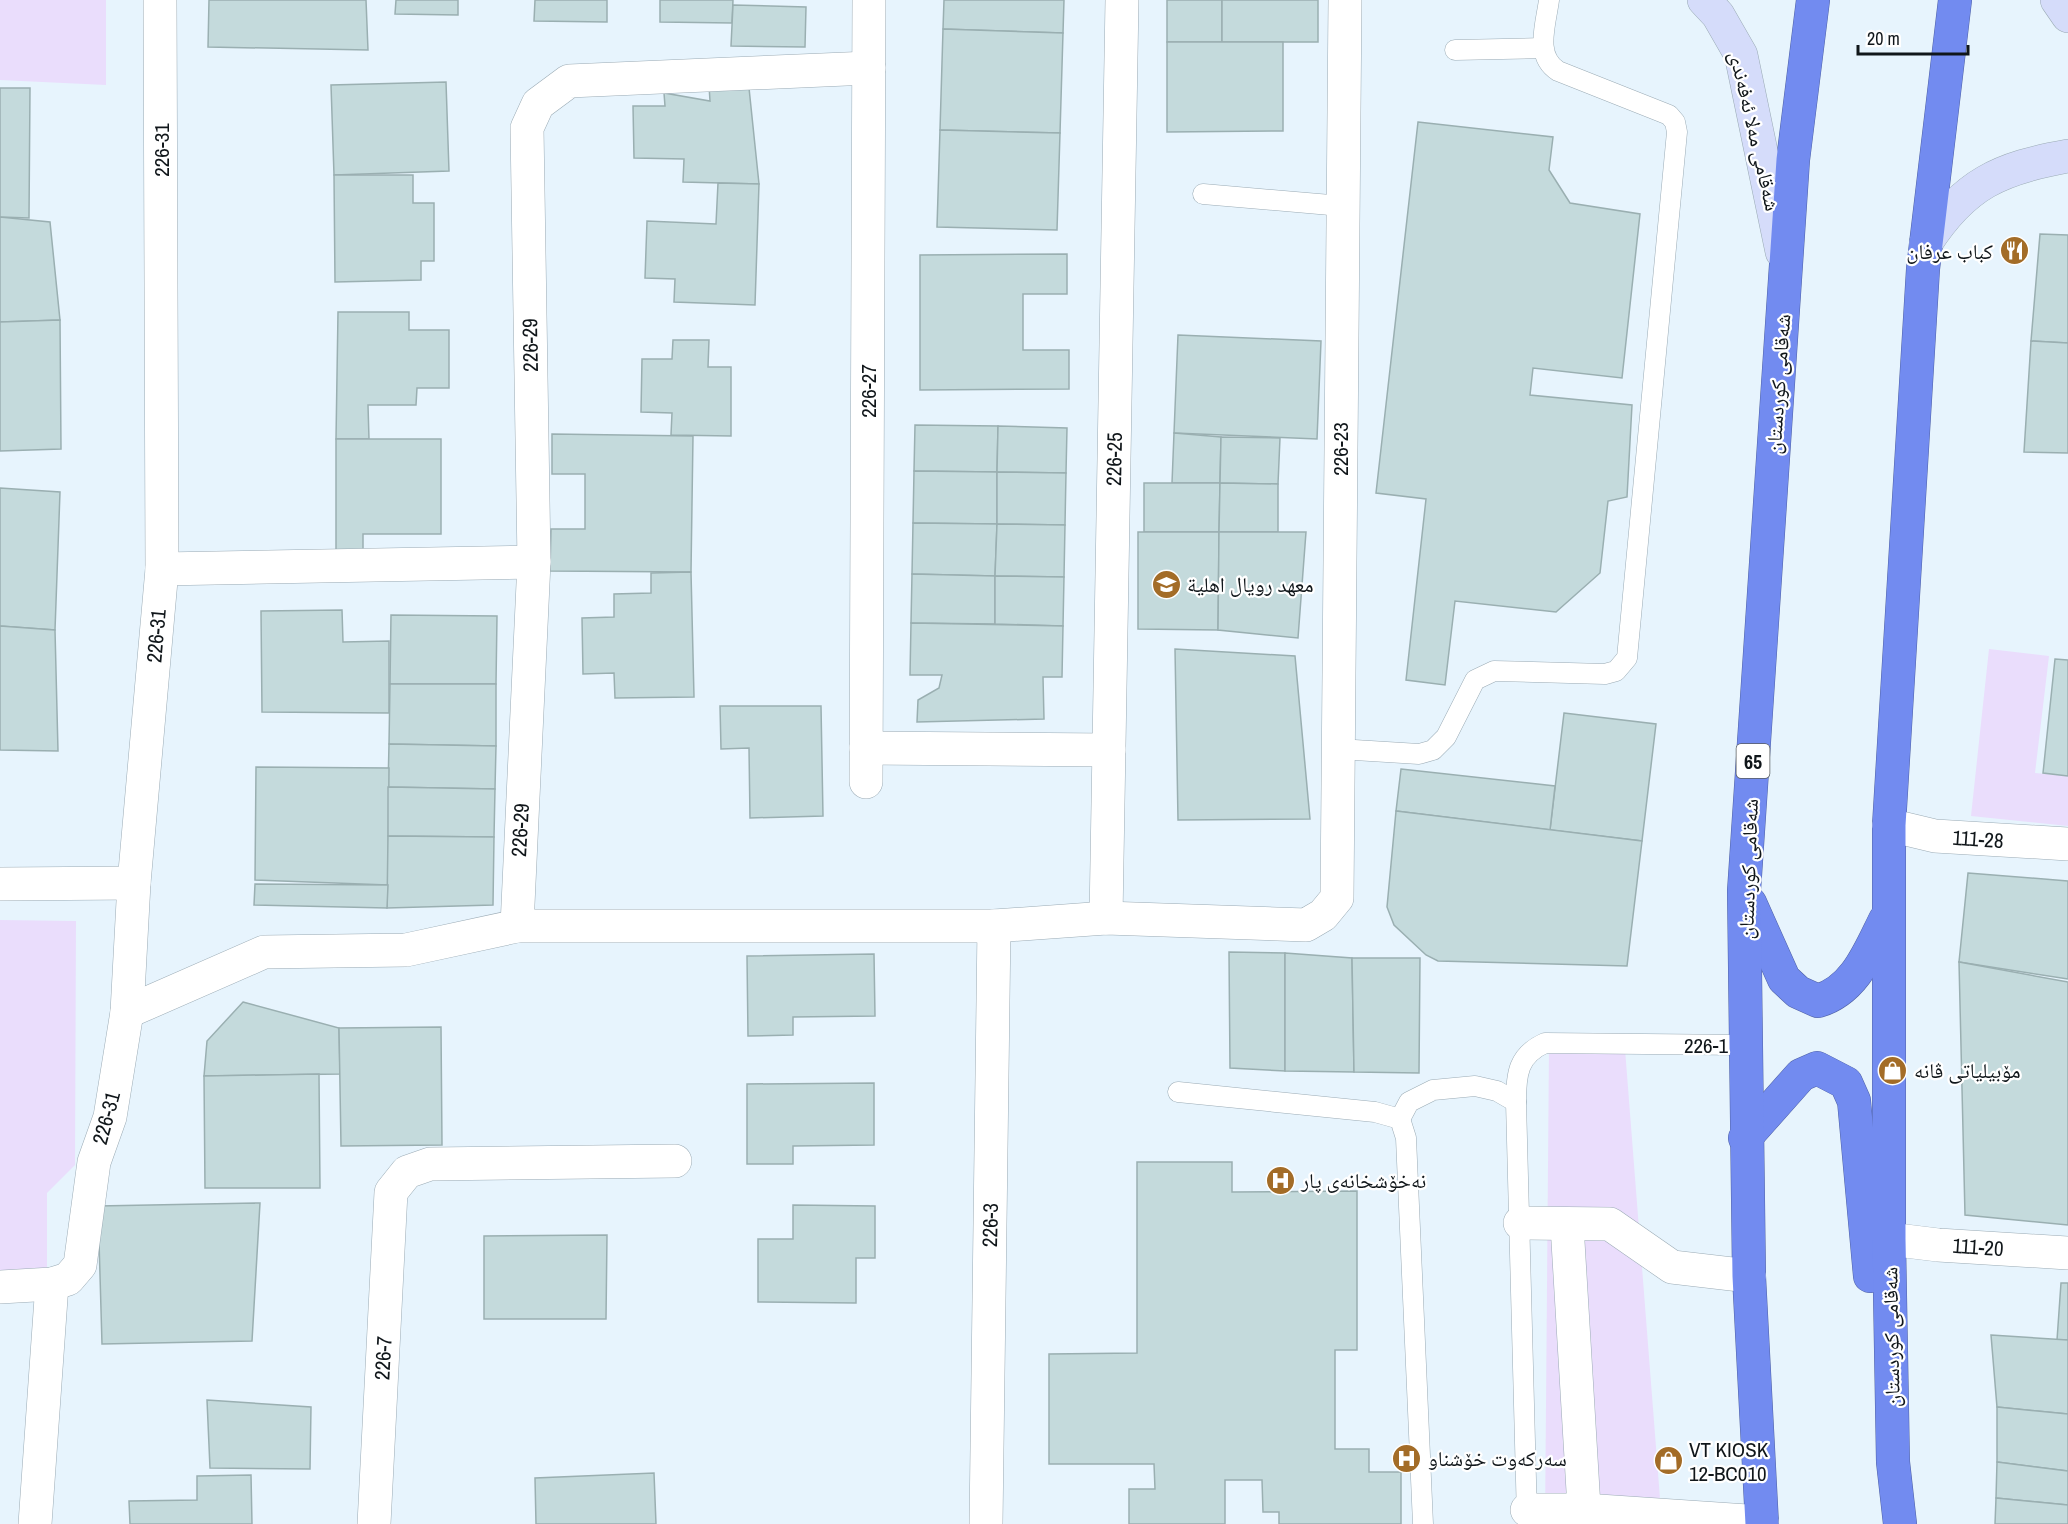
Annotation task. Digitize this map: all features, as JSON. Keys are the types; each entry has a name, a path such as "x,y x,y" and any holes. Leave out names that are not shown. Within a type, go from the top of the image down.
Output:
{"highway":[{"name":"شەقامی کوردستان","path":"1762,1523 1749,1276 1745,1138 1744,891 1793,160 1813,0"},
{"name":"شەقامی کوردستان","path":"1900,1524 1893,1462 1889,1239 1887,915 1889,825 1926,243 1955,0"},
{"path":"1744,891 1784,979 1798,992 1818,1001 1833,996 1848,983 1863,963 1887,915"},
{"path":"1745,1138 1801,1075 1817,1068 1846,1083 1854,1101 1878,1368 1893,1462"}],"main road":[{"name":"شەقامی مەلا ئەفەندی","path":"1704,0 1718,15 1735,41 1743,63 1786,271"},
{"path":"2057,0 2068,16"},
{"path":"1926,243 1958,200 1977,186 2040,160 2068,156"}],"street":[{"name":"226-31","path":"52,1284 68,1279 80,1266 94,1162 111,1117 127,1012 134,882 162,569 160,0"},
{"name":"226-27","path":"866,782 869,0"},
{"name":"226-25","path":"1106,918 1122,0"},
{"name":"226-23","path":"1106,918 1306,925 1323,915 1337,898 1345,0"},
{"name":"226-29","path":"517,926 534,562 527,128 538,104 569,81 869,68"},
{"path":"162,569 534,562"},
{"path":"866,748 1109,750"},
{"name":"111-28","path":"1889,825 1935,836 2068,844"},
{"path":"0,884 134,882"},
{"path":"127,1012 264,952 406,950 517,926 994,926 1106,918"},
{"name":"226-3","path":"986,1524 994,926"},
{"name":"226-7","path":"374,1524 391,1192 407,1172 430,1164 675,1161"},
{"path":"1520,1223 1610,1224 1672,1266 1749,1276"},
{"path":"1567,1225 1584,1517"},
{"name":"111-20","path":"1889,1239 1938,1245 2068,1253"},
{"path":"0,1287 52,1284 35,1524"},
{"path":"1527,1517 1762,1523"}],"lane":[{"path":"1338,749 1419,754 1433,750 1446,737 1475,680 1494,671 1605,674 1616,671 1627,658 1677,132 1675,122 1669,115 1554,68 1546,59 1543,48 1549,0"},
{"path":"1455,50 1543,48"},
{"path":"1203,194 1342,206"},
{"name":"226-1","path":"1527,1517 1515,1102 1520,1064 1534,1048 1545,1043 1744,1045"},
{"path":"1423,1524 1406,1138 1401,1119 1409,1102 1433,1090 1475,1086 1497,1091 1515,1102"},
{"path":"1178,1092 1375,1112 1401,1119"}],"shaded area":[{"path":"0,0 106,0 106,85 0,80"},
{"path":"1989,649 2049,656 2035,773 2068,776 2068,826 1971,816"},
{"path":"0,920 76,921 75,1165 47,1193 47,1281 0,1281"},
{"path":"1549,1046 1625,1049 1662,1524 1545,1524"}],"building":[{"path":"209,0 366,0 368,50 208,47"},
{"path":"396,0 458,0 458,15 395,14"},
{"path":"535,0 607,0 607,22 534,21"},
{"path":"660,0 733,0 732,23 660,22"},
{"path":"944,0 1064,0 1063,33 943,29"},
{"path":"1167,0 1222,0 1222,42 1167,42"},
{"path":"1222,0 1318,0 1318,42 1222,42"},
{"path":"733,5 806,7 805,47 731,46"},
{"path":"943,29 1063,33 1060,133 940,130"},
{"path":"1167,42 1283,42 1283,131 1167,132"},
{"path":"446,82 449,171 334,175 331,85"},
{"path":"709,85 749,88 759,184 683,182 684,159 634,158 633,106 665,106 664,93 710,101"},
{"path":"0,88 30,88 29,218 0,217"},
{"path":"1418,122 1553,137 1549,170 1570,203 1640,214 1622,378 1533,368 1530,395 1632,405 1627,497 1608,501 1600,573 1556,612 1455,601 1445,685 1406,680 1426,499 1376,493"},
{"path":"940,130 1060,133 1057,230 937,227"},
{"path":"334,175 413,175 413,203 434,203 434,261 421,261 421,280 335,282"},
{"path":"718,183 759,184 755,305 674,302 675,279 645,278 647,221 716,224"},
{"path":"0,217 50,222 60,320 0,322"},
{"path":"2040,234 2068,235 2068,343 2031,341"},
{"path":"1067,254 1067,294 1023,294 1023,350 1069,350 1069,389 920,390 920,255"},
{"path":"338,312 409,312 409,330 449,330 449,388 417,388 416,405 368,405 369,439 336,439"},
{"path":"60,320 61,449 0,451 0,322"},
{"path":"1178,335 1321,341 1317,439 1174,433"},
{"path":"673,340 709,340 708,367 731,367 731,436 671,435 672,413 641,412 642,359 672,359"},
{"path":"2031,341 2068,343 2068,453 2024,452"},
{"path":"915,425 998,426 997,472 914,471"},
{"path":"998,426 1067,428 1066,473 997,472"},
{"path":"1174,433 1221,437 1220,483 1172,483"},
{"path":"552,434 693,436 691,572 550,571 551,529 585,529 585,474 552,474"},
{"path":"1221,437 1280,438 1278,484 1220,483"},
{"path":"336,439 441,439 441,534 363,534 363,562 336,562"},
{"path":"914,471 997,472 997,524 913,523"},
{"path":"997,472 1066,473 1065,525 997,524"},
{"path":"1144,483 1220,483 1219,532 1144,532"},
{"path":"1220,483 1278,484 1278,532 1219,532"},
{"path":"0,488 60,492 55,630 0,626"},
{"path":"913,523 997,524 995,576 912,574"},
{"path":"997,524 1065,525 1064,577 995,576"},
{"path":"1138,532 1219,532 1218,630 1138,629"},
{"path":"1219,532 1306,532 1298,638 1218,630"},
{"path":"691,572 694,697 615,698 614,673 583,674 582,618 614,617 614,594 651,593 651,573"},
{"path":"912,574 995,576 995,624 911,623"},
{"path":"995,576 1064,577 1063,626 995,624"},
{"path":"342,610 343,642 389,641 389,713 262,712 261,611"},
{"path":"391,615 497,616 496,684 390,684"},
{"path":"911,623 1063,626 1062,677 1043,677 1044,719 917,722 918,700 939,688 942,675 910,675"},
{"path":"0,626 55,630 58,751 0,750"},
{"path":"1175,649 1295,656 1310,819 1178,820"},
{"path":"2055,659 2068,660 2068,776 2043,773"},
{"path":"390,684 496,684 496,746 389,744"},
{"path":"720,706 821,706 823,816 750,818 749,748 721,749"},
{"path":"1564,713 1656,724 1642,841 1550,830"},
{"path":"389,744 496,746 495,789 388,787"},
{"path":"256,767 389,768 388,885 255,880"},
{"path":"1401,769 1555,786 1550,830 1396,811"},
{"path":"388,787 495,789 494,837 388,836"},
{"path":"1396,811 1642,841 1627,966 1438,961 1426,955 1394,925 1387,907"},
{"path":"388,836 494,837 493,905 387,908"},
{"path":"1968,873 2068,881 2068,979 1959,962"},
{"path":"255,884 388,885 387,908 254,905"},
{"path":"1229,952 1285,953 1285,1071 1230,1068"},
{"path":"1285,953 1352,958 1354,1072 1285,1071"},
{"path":"874,954 875,1016 793,1017 793,1035 748,1036 747,956"},
{"path":"1352,958 1420,958 1419,1073 1354,1072"},
{"path":"1959,962 2068,982 2068,1225 1965,1215"},
{"path":"243,1002 339,1028 340,1074 204,1076 207,1041"},
{"path":"441,1027 442,1145 341,1146 339,1028"},
{"path":"319,1074 320,1188 205,1188 204,1076"},
{"path":"874,1083 874,1145 793,1146 793,1164 747,1164 747,1084"},
{"name":"نەخۆشخانەی پار","path":"1137,1162 1232,1162 1232,1192 1357,1191 1357,1350 1335,1350 1335,1449 1369,1449 1369,1472 1401,1472 1401,1524 1279,1524 1279,1512 1263,1512 1262,1480 1225,1480 1225,1524 1129,1524 1129,1489 1155,1489 1154,1464 1049,1464 1049,1354 1137,1353"},
{"path":"260,1203 252,1341 102,1344 98,1206"},
{"path":"793,1205 875,1206 875,1258 856,1258 856,1303 758,1302 758,1239 793,1239"},
{"path":"607,1235 606,1319 484,1319 484,1236"},
{"path":"2061,1283 2068,1283 2068,1340 2057,1340"},
{"path":"1991,1335 2068,1340 2068,1414 1997,1407"},
{"path":"207,1400 311,1407 310,1469 210,1468"},
{"path":"1997,1407 2068,1414 2068,1471 1997,1462"},
{"path":"1997,1462 2068,1471 2068,1505 1996,1498"},
{"path":"654,1473 656,1524 536,1524 535,1478"},
{"path":"251,1475 252,1524 130,1524 129,1501 197,1500 197,1476"},
{"path":"1996,1498 2068,1505 2068,1524 1995,1524"}],"place":[{"name":"كباب عرفان","path":"2014,251"},
{"name":"معهد رويال اهلية","path":"1166,584"},
{"name":"مۆبیلیاتی ڤانە","path":"1893,1070"},
{"name":"نەخۆشخانەی پار","path":"1280,1180"},
{"name":"سەرکەوت خۆشناو","path":"1407,1458"},
{"name":"VT KIOSK 12-BC010","path":"1668,1461"}]}
